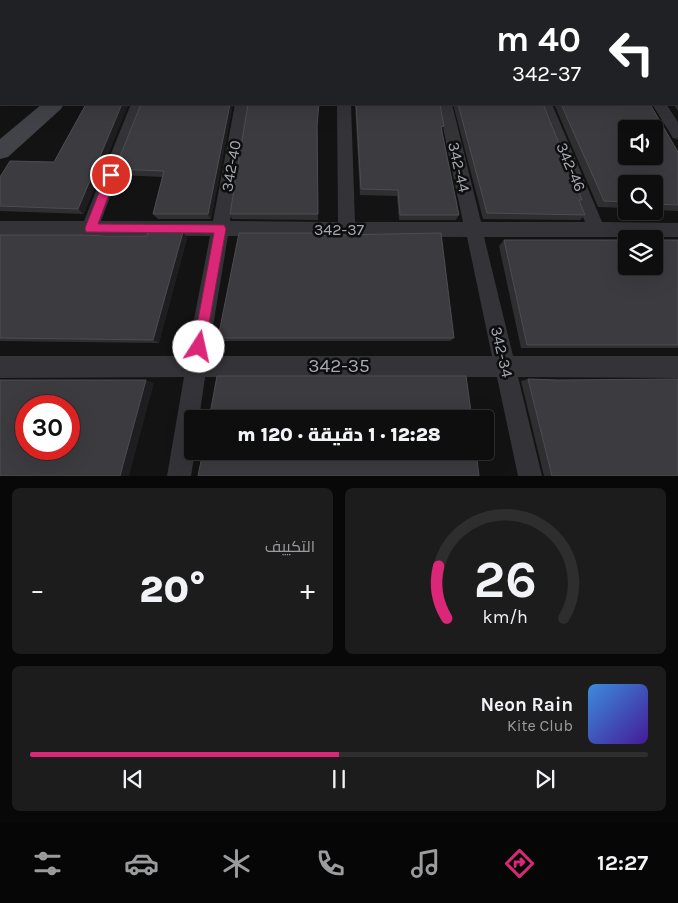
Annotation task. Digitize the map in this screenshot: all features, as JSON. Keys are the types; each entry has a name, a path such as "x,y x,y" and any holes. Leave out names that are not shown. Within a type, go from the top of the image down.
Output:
{"main road":[{"path":"0,132 30,112 51,105"},
{"path":"0,150 30,112"}],"street":[{"path":"90,228 138,105"},
{"name":"342-40","path":"179,476 196,366 242,105"},
{"path":"344,105 347,229"},
{"name":"342-44","path":"445,105 473,229"},
{"name":"342-46","path":"545,105 597,230"},
{"path":"660,105 678,134"},
{"name":"342-37","path":"0,228 678,230"},
{"name":"342-34","path":"473,229 530,476"},
{"name":"342-35","path":"0,367 678,367"}],"building":[{"path":"85,105 122,105 78,209 0,206 0,177 10,161 54,162"},
{"path":"141,105 230,105 208,214 153,214 164,171 115,169"},
{"path":"248,105 319,105 317,125 318,214 230,214"},
{"path":"356,105 440,105 444,126 441,127 459,215 400,215 398,190 361,189"},
{"path":"458,105 543,105 582,200 579,200 585,215 487,213"},
{"path":"561,105 651,105 659,120 618,120 618,165 663,165 663,126 678,152 678,205 663,204 663,175 618,175 618,202 604,201"},
{"path":"148,232 183,232 153,340 0,338 0,235 147,236"},
{"path":"239,233 319,233 319,235 339,235 441,233 454,338 218,338"},
{"path":"504,240 618,240 618,275 663,275 663,240 678,240 678,345 527,345"},
{"path":"217,376 466,376 471,410 211,410"},
{"path":"528,379 678,379 678,476 552,476"},
{"path":"0,380 146,380 120,476 0,476"},
{"path":"201,460 477,460 479,476 198,476"}],"route":[{"path":"111,175 90,228 220,229 199,347"}]}
